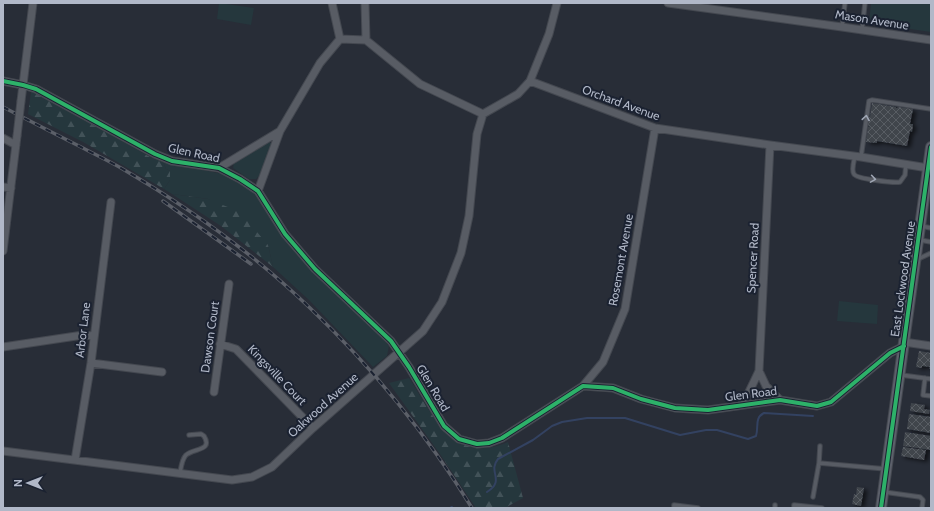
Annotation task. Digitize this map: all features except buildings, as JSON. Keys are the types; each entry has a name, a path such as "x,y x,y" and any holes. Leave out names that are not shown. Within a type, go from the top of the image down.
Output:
{"main road":[{"name":"East Lockwood Avenue","path":"882,508 931,147"}],"street":[{"path":"3,251 16,136 34,3"},
{"path":"332,3 340,39"},
{"path":"365,3 366,40"},
{"path":"340,39 366,40 420,84 483,114 518,94 530,81 549,34 556,3"},
{"name":"Mason Avenue","path":"668,3 931,40"},
{"path":"258,191 280,131 320,63 340,39"},
{"name":"Orchard Avenue","path":"530,81 655,128 858,156 928,168"},
{"name":"Glen Road","path":"3,82 23,85 36,89 155,154 172,161 219,168 240,178 258,191 285,234 315,269 391,341 444,426 459,439 477,444 489,443 502,438 583,386 613,388 641,399 676,408 708,410 780,400 817,406 831,402 890,353 904,344"},
{"name":"Oakwood Avenue","path":"3,451 232,480 252,477 272,467 313,428 423,331 442,302 461,253 469,216 477,134 483,114"},
{"name":"Rosemont Avenue","path":"583,386 603,362 625,308 655,128"},
{"path":"219,168 280,131"},
{"path":"3,138 16,145"},
{"name":"Spencer Road","path":"741,405 759,371 770,145"},
{"path":"3,187 11,188"},
{"name":"Arbor Lane","path":"75,460 91,363 111,202"},
{"name":"Dawson Court","path":"214,392 228,284"},
{"path":"3,347 83,335 94,336"},
{"name":"Kingsville Court","path":"220,344 236,349 313,428"},
{"path":"904,344 931,346"},
{"path":"91,363 162,372"},
{"path":"759,371 766,386 780,400"}],"lane":[{"path":"842,27 845,3"},
{"path":"862,30 865,3"},
{"path":"906,164 905,176 900,182 856,177 853,174 869,101 872,100 931,109"},
{"path":"920,226 931,228"},
{"path":"918,239 931,242"},
{"path":"915,261 931,253"},
{"path":"900,374 931,379"},
{"path":"925,378 922,394 931,396"},
{"path":"180,474 183,458 187,454 203,448 206,445 206,440 201,434 189,435"},
{"path":"813,497 819,463 820,446"},
{"path":"819,463 887,470"},
{"path":"884,492 920,497 923,500 922,508"},
{"path":"674,508 674,505 698,508"},
{"path":"794,508 794,505 822,508"}],"green space":[{"path":"219,3 254,8 251,25 217,19"},
{"path":"871,3 931,3 931,32 869,23"},
{"path":"31,92 38,93 150,157 163,162 166,169 170,171 170,180 164,189 85,143 28,114"},
{"path":"267,142 272,143 272,145 261,174 256,179 249,179 233,168 234,162"},
{"path":"163,162 223,174 253,192 302,260 333,292 373,327 389,346 387,356 373,367 309,300 273,267 268,245 208,199 172,194 164,189 170,180 170,171 166,169"},
{"path":"172,194 208,199 240,212 268,245 273,267 221,226"},
{"path":"839,301 878,305 877,324 837,321"},
{"path":"409,378 437,421 447,433 459,442 473,447 489,448 508,442 523,498 505,508 476,508 440,454 389,383"}],"waterway":[{"path":"487,492 495,484 496,480 494,468 498,459 533,440 552,426 562,422 587,418 625,418 680,435 706,430 717,430 748,439 756,436 759,417 764,413 813,416"}],"railway":[{"path":"3,107 110,162 146,183 220,232 289,288 333,331 377,378 417,428 455,481 472,508"},
{"path":"163,201 251,264"}],"cycle path":[{"path":"3,81 36,89 155,154 172,161 219,168 258,191 285,234 315,269 391,341 409,367 444,426 459,439 477,444 489,443 502,438 583,386 613,388 641,399 675,408 708,410 780,400 817,406 831,402 890,353 904,346"},
{"path":"881,508 931,147"}]}
